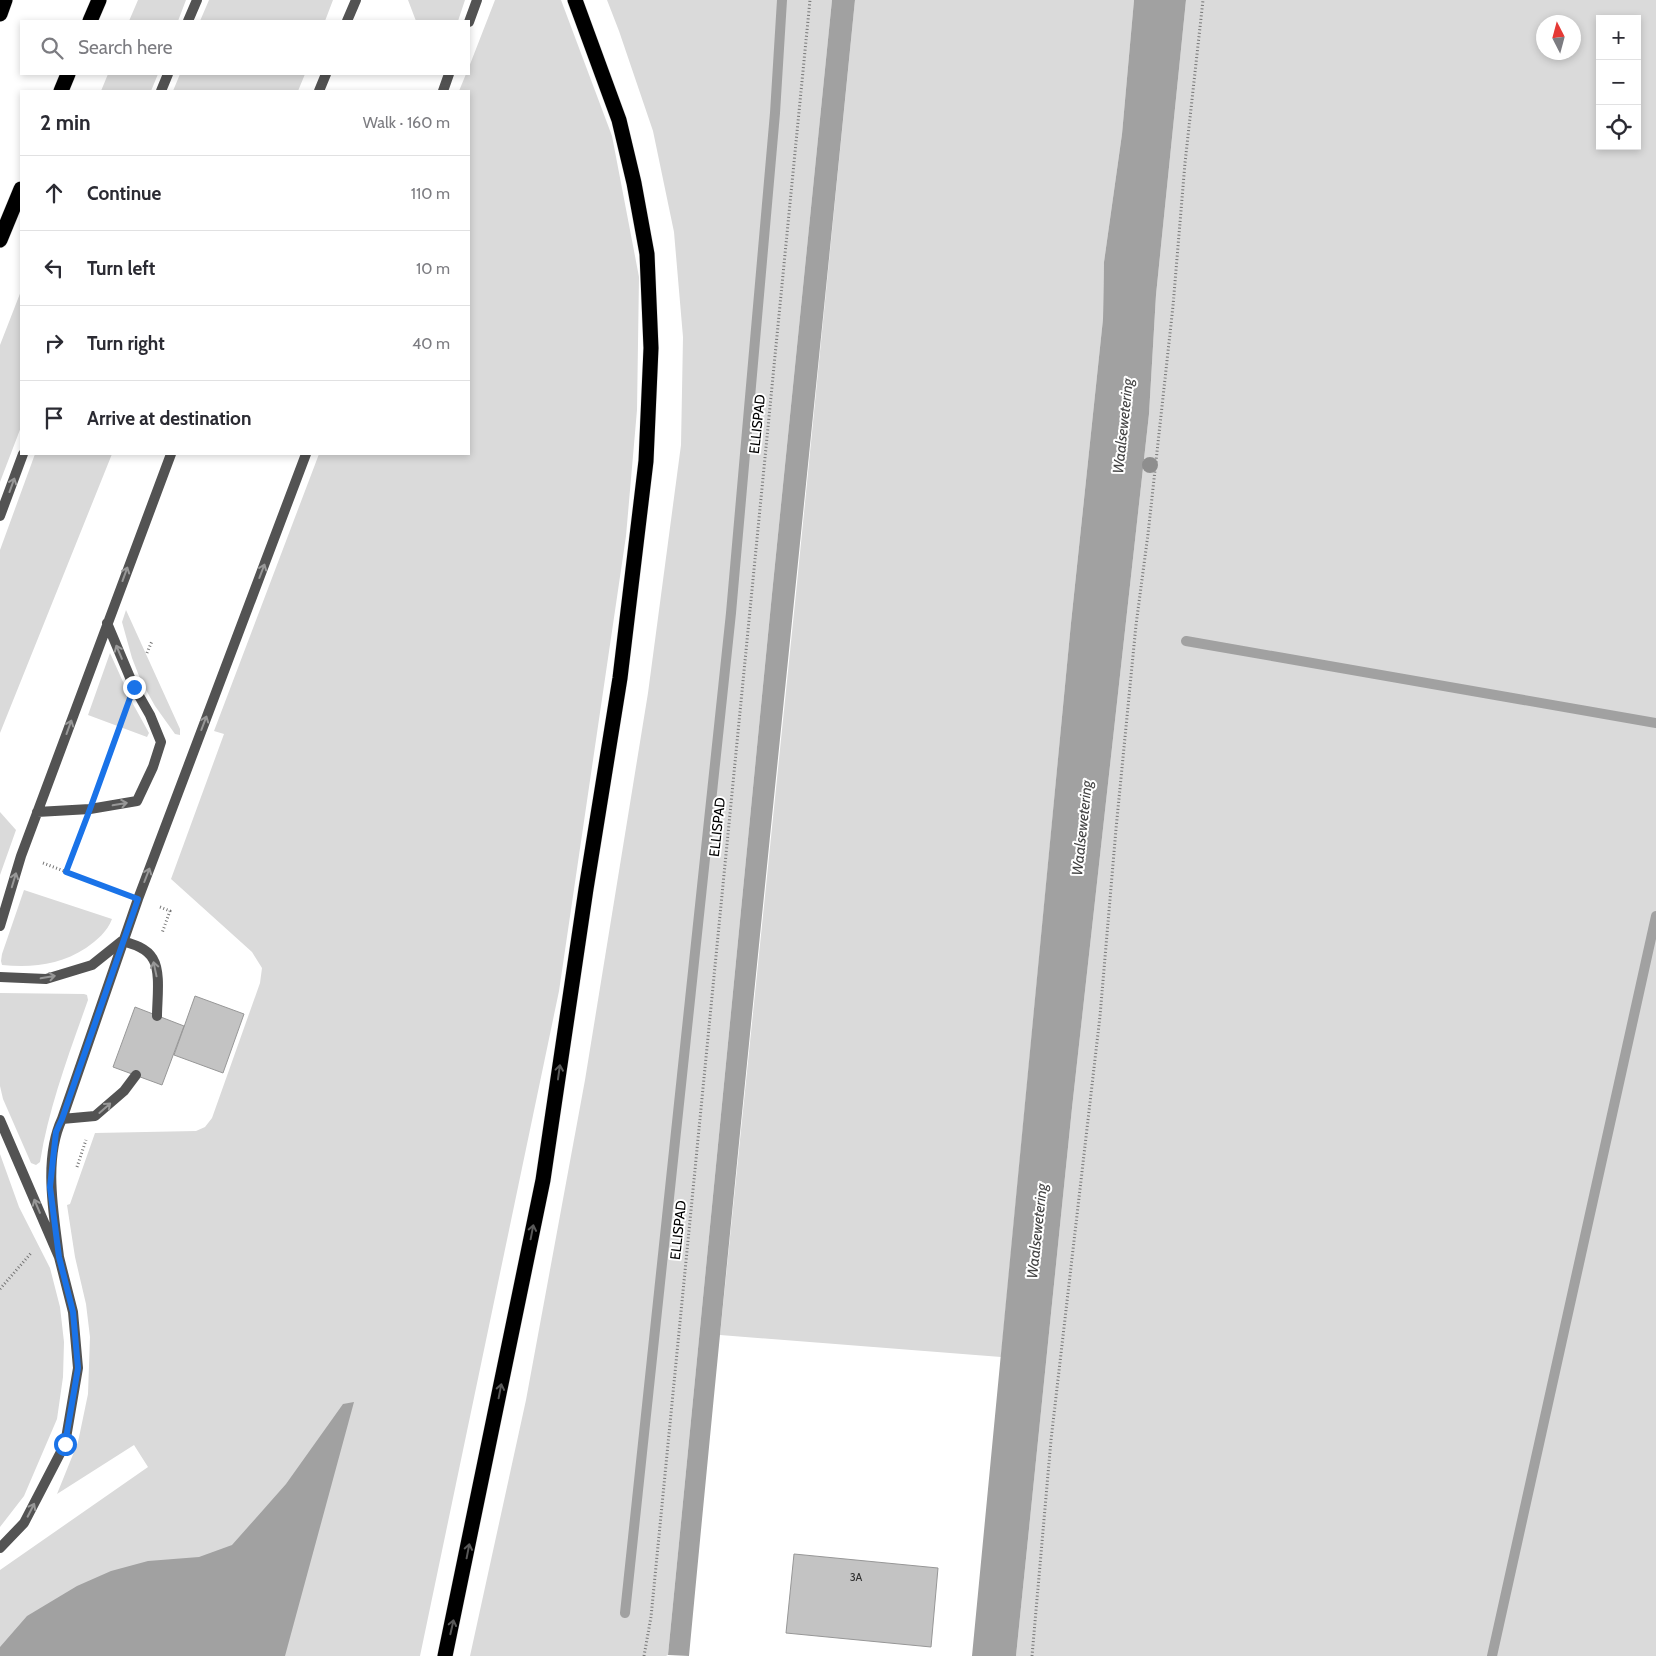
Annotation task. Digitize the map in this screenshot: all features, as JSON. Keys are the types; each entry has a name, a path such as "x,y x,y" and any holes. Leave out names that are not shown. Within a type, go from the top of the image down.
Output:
{"highway":[{"path":"0,14 6,0"},
{"path":"90,20 99,0"},
{"path":"445,1656 542,1180 620,678 646,461 651,348 646,254 634,183 619,120 575,0"},
{"path":"61,90 68,75"},
{"path":"0,240 20,191"}],"lane":[{"path":"188,20 197,0"},
{"path":"347,20 356,0"},
{"path":"470,20 477,0"},
{"path":"161,90 168,75"},
{"path":"319,90 326,75"},
{"path":"443,90 449,75"},
{"path":"0,516 23,455"},
{"path":"0,926 21,856 171,455"},
{"path":"0,1548 24,1523 65,1444 78,1368 73,1312 59,1257 50,1187 56,1132 122,941 306,455"},
{"path":"37,812 90,809 137,801 153,767 161,742 150,715 134,687 107,624"},
{"path":"122,941 138,946 153,958 157,975 157,1016"},
{"path":"0,977 46,979 92,965 122,941"},
{"path":"62,1119 95,1116 124,1091 136,1075"},
{"path":"0,1120 59,1257"}],"path":[{"name":"ELLISPAD","path":"644,1656 651,1617 810,0"},
{"path":"1032,1656 1051,1440 1100,1016 1135,634 1172,316 1185,163 1203,0"},
{"path":"66,872 152,641"},
{"path":"21,856 170,911 153,958"}],"shaded area":[{"path":"138,0 186,0 178,20 129,20"},
{"path":"209,0 333,0 325,20 200,20"},
{"path":"408,0 465,0 458,20 416,20"},
{"path":"495,0 561,0 612,136 639,277 637,410 626,536 559,991 420,1656 0,1656 0,1570 148,1467 134,1445 57,1494 78,1442 88,1394 90,1337 86,1304 75,1257 67,1205 70,1204 95,1133 196,1131 205,1127 212,1118 260,983 262,968 252,952 171,879 224,734 214,731 319,455 470,455 470,90 459,90 466,75 470,75 470,64"},
{"path":"607,0 832,0 668,1655 470,1656 526,1400 585,1080 648,693 681,445 683,337 674,232 653,131"},
{"path":"855,0 1134,0 1122,134 1104,262 1103,319 1071,623 1001,1357 720,1335"},
{"path":"1186,0 1656,0 1656,1656 1016,1656 1072,1108 1149,414 1156,295"},
{"path":"108,75 158,75 151,90 101,90"},
{"path":"180,75 305,75 298,90 173,90"},
{"path":"20,294 20,430 0,482 0,345"},
{"path":"35,455 112,455 0,733 0,550"},
{"path":"126,610 180,729 180,735 175,734 155,706 141,681 132,658 122,622"},
{"path":"110,653 133,704 149,733 147,737 88,715"},
{"path":"0,812 16,830 0,875"},
{"path":"24,890 112,919 98,939 76,954 46,964 2,965 2,954"},
{"path":"0,993 87,995 88,1000 54,1100 40,1162 36,1165 31,1163 3,1099 0,1086"},
{"path":"0,1154 19,1207 50,1268 60,1307 64,1342 63,1377 57,1419 24,1496 0,1527"}],"water":[{"path":"832,0 855,0 689,1656 668,1655 772,594"},
{"name":"Waalsewetering","path":"1134,0 1186,0 1156,295 1149,414 1072,1108 1016,1656 972,1656 1071,623 1103,319 1104,262 1122,134"},
{"path":"354,1402 285,1656 0,1656 0,1647 27,1616 77,1586 111,1571 148,1561 199,1557 232,1545 286,1484 343,1404"}],"building":[{"path":"195,996 244,1014 223,1073 174,1055"},
{"path":"135,1007 184,1026 162,1085 113,1067"},
{"path":"794,1554 938,1568 931,1647 786,1633"}],"waterway":[{"path":"625,1613 731,613 775,113 782,0"},
{"path":"1186,641 1656,723"},
{"path":"1492,1656 1656,916"}],"route":[{"path":"65,1444 78,1368 73,1312 59,1257 50,1187 56,1132 138,899 66,872 134,687"}]}
